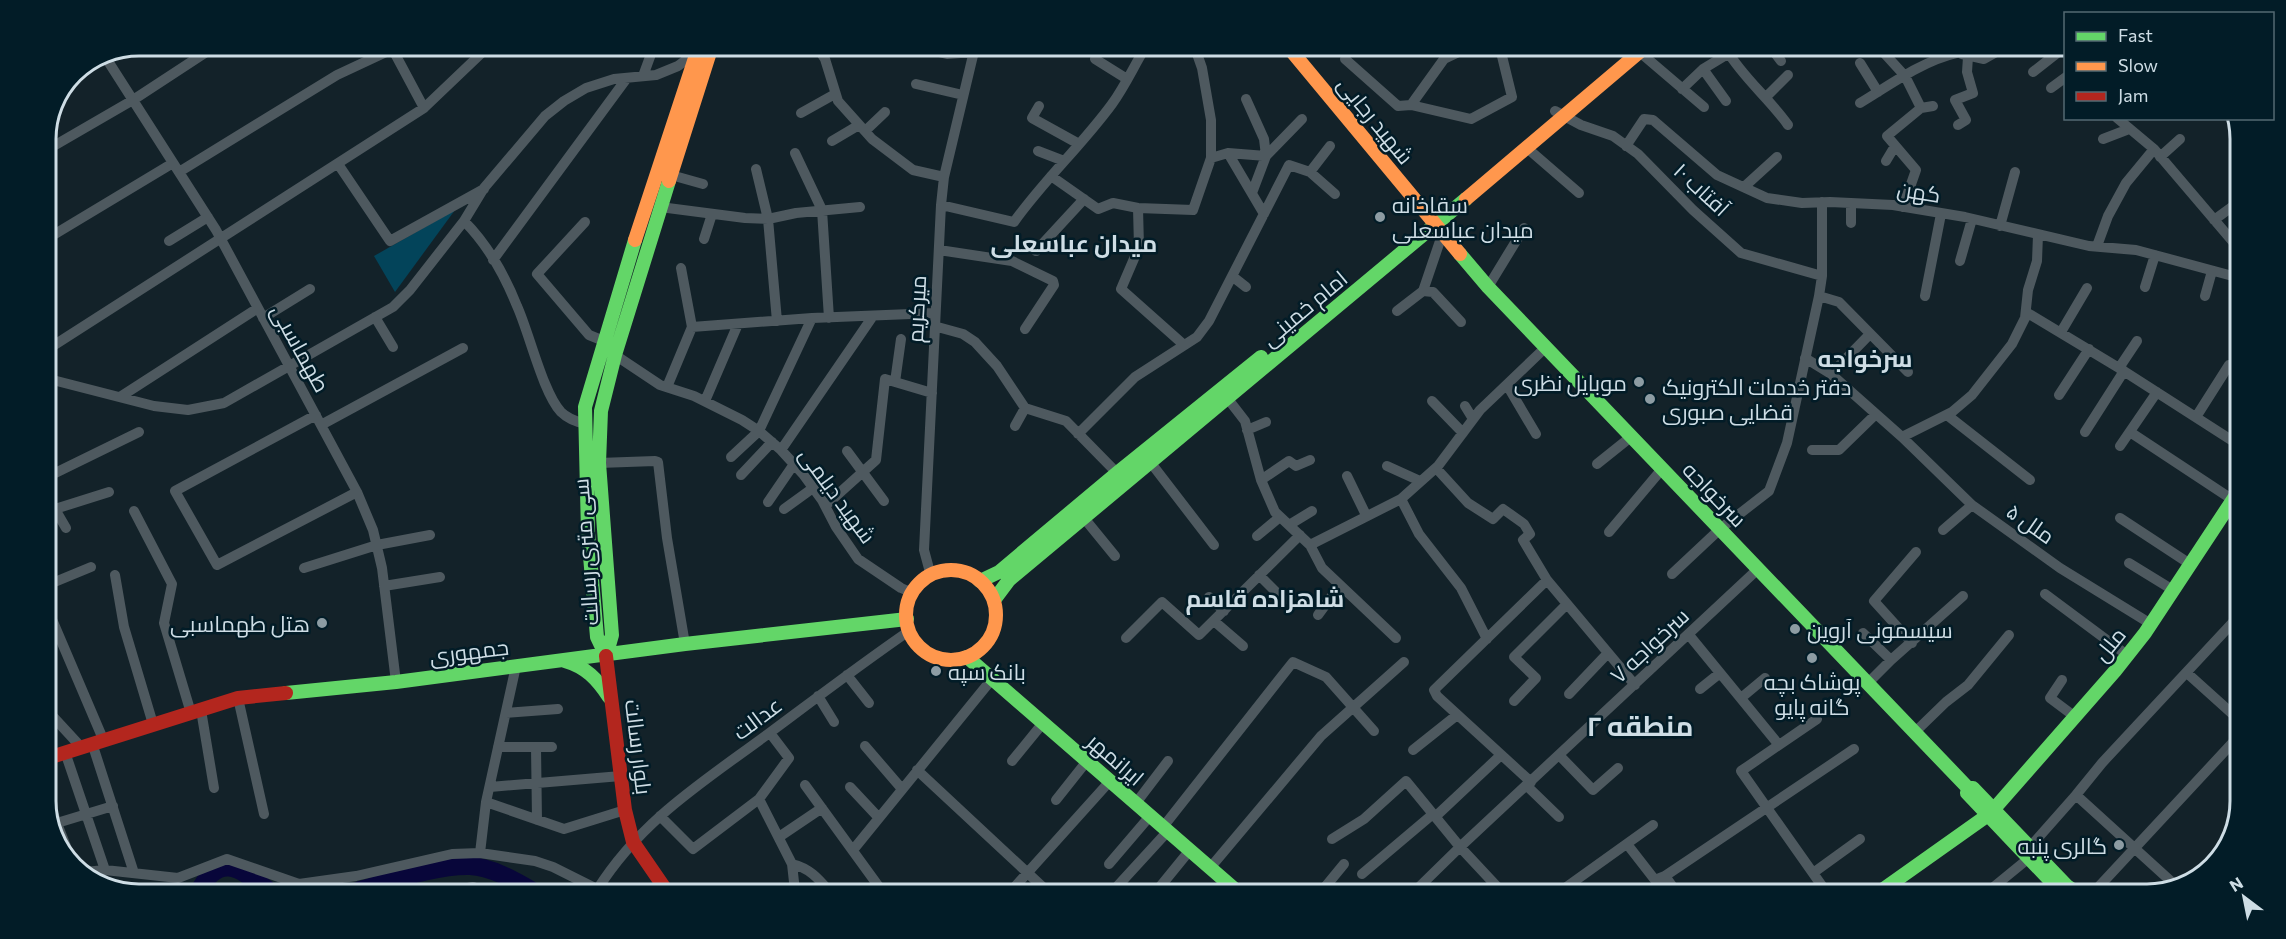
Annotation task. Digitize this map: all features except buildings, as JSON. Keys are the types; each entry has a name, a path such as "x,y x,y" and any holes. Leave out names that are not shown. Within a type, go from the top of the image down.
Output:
{"main road":[{"name":"سی متری رسالت","path":"606,656 612,635 599,463 601,411 639,250 696,56"},
{"name":"سی متری رسالت","path":"606,656 597,637 588,533 585,407 604,340 639,250 660,207 709,56"},
{"name":"شهید رجایی","path":"1296,56 1436,227"},
{"name":"امام خمینی","path":"980,581 999,572 1117,473 1436,227 1559,114 1629,56"},
{"name":"امام خمینی","path":"994,600 1009,580 1436,227 1527,148 1559,114"},
{"name":"سرخواجه","path":"1436,227 1488,287 1662,469 1991,812 2065,884"},
{"name":"ملل","path":"1891,884 1991,812 2127,655 2151,624 2230,505"},
{"path":"948,571 959,571 980,581 994,600 996,611 992,634 977,652 967,657 944,660 922,650 908,625 907,608 917,587 931,576 948,571"},
{"name":"جمهوری","path":"56,755 238,699 606,656 685,644 908,625"},
{"name":"بلوار رسالت","path":"606,656 625,810 633,842"},
{"name":"ایرانمهر","path":"967,657 1229,884"},
{"path":"565,660 581,665 590,671 612,703"},
{"path":"633,842 662,884"},
{"name":"سرخواجه","path":"2030,852 2055,884"}],"street":[{"path":"56,145 133,100 200,56"},
{"path":"56,234 337,75 379,56"},
{"path":"400,56 424,108"},
{"path":"56,344 424,108 479,56"},
{"path":"643,76 650,56"},
{"path":"56,381 154,406 188,410 224,403 393,307 410,290 464,221 484,188 545,116 564,101 586,88 614,79 656,75 678,66 690,56"},
{"path":"823,56 838,101 862,128 913,170 944,177"},
{"name":"میرکریم","path":"931,576 924,550 941,205 944,177 973,56"},
{"path":"941,205 1014,222 1034,194 1113,103 1140,56"},
{"path":"1051,176 1098,209 1113,202 1138,208 1193,210 1211,158 1210,120 1202,68 1198,56"},
{"path":"1411,105 1444,59 1450,56"},
{"path":"1345,59 1398,106 1411,105 1472,119 1512,98 1502,56"},
{"path":"1643,56 1704,107"},
{"path":"1682,89 1703,69 1721,56"},
{"path":"1733,56 1743,75 1766,97 1788,124"},
{"path":"1777,56 1781,61"},
{"path":"1887,56 1905,76 1921,108"},
{"path":"1860,103 1944,56"},
{"path":"1958,125 1966,120 1955,100 1973,93 1962,56"},
{"path":"1972,56 1984,59 1989,56"},
{"path":"2033,72 2053,56"},
{"path":"1095,59 1127,79"},
{"name":"طهماسبی","path":"108,62 208,217 357,492 377,545 396,681"},
{"path":"1860,63 1878,92"},
{"path":"1703,69 1726,100"},
{"path":"1766,97 1788,75"},
{"path":"493,260 627,78"},
{"path":"2051,88 2064,78"},
{"path":"916,84 963,95"},
{"path":"801,113 835,94"},
{"path":"1246,99 1264,139 1266,156"},
{"path":"1039,106 1032,118 1079,144"},
{"path":"1903,207 1916,170 1887,136 1921,108 1933,106"},
{"path":"832,141 862,128 885,112"},
{"name":"۱۰ آفتاب","path":"1559,114 1613,136 1638,154 1693,210 1741,253 1822,276"},
{"path":"1252,193 1266,156 1302,119"},
{"name":"کهن","path":"1626,146 1644,119 1653,120 1717,175 1767,198 1802,203 1851,203 1903,207 1972,219 2097,246 2136,250 2230,276"},
{"path":"2103,139 2124,122 2157,153 2230,238"},
{"path":"2097,246 2126,183 2157,153 2180,139"},
{"path":"1310,172 1330,146"},
{"path":"1886,161 1895,146"},
{"path":"1527,148 1579,193"},
{"path":"1038,151 1064,161"},
{"path":"795,153 822,210 829,318"},
{"path":"1211,158 1228,153 1266,156"},
{"path":"1228,153 1264,214"},
{"path":"1744,188 1777,157"},
{"path":"338,164 390,241 484,188"},
{"path":"1078,434 1135,377 1197,337 1209,321 1289,165 1310,172 1335,194"},
{"path":"756,169 768,219 777,321"},
{"path":"2000,226 2015,172"},
{"path":"671,174 703,184"},
{"path":"1036,250 1084,200"},
{"path":"1672,574 1720,529 1769,491 1787,443 1819,296 1822,276 1822,202"},
{"path":"1851,203 1851,224"},
{"path":"660,207 768,219 822,210 860,207"},
{"path":"1138,208 1138,247 1121,289 1184,345"},
{"path":"2214,220 2230,208"},
{"path":"704,239 712,214"},
{"path":"1925,296 1941,214"},
{"path":"169,241 208,217"},
{"path":"1960,261 1972,219"},
{"path":"464,221 493,260 518,307 544,380 560,410 573,421 585,424"},
{"path":"585,222 537,274 589,335 604,340"},
{"path":"1397,311 1423,291 1436,227"},
{"path":"1488,287 1524,228"},
{"path":"1902,437 1947,415 1972,395 2012,344 2026,312 2028,290 2037,261 2038,235"},
{"path":"939,250 1012,261 1053,281 1054,285 1025,329"},
{"path":"2145,287 2155,255"},
{"path":"667,387 692,327 681,268"},
{"path":"2205,296 2212,271"},
{"path":"1232,276 1246,287"},
{"path":"2061,332 2087,288"},
{"path":"120,397 260,313 310,289"},
{"path":"1423,291 1433,292 1461,322"},
{"path":"1819,296 1839,302 1908,372"},
{"path":"2026,312 2122,369 2230,439"},
{"path":"692,327 812,318 935,313"},
{"path":"741,474 776,446 873,316"},
{"path":"375,317 393,347"},
{"path":"731,457 759,431 812,318"},
{"path":"705,401 738,324"},
{"path":"934,326 963,334 975,342 997,366 1026,408 1066,421 1117,473"},
{"path":"1831,374 1870,334"},
{"path":"825,506 876,460 890,381 901,339"},
{"path":"2085,432 2137,341"},
{"path":"1310,545 1401,499 1436,468 1473,419 1546,347"},
{"path":"357,492 217,565 175,491 463,348"},
{"path":"2060,395 2089,349"},
{"name":"شهید دیلمی","path":"615,355 660,385 705,401 759,431 794,464 813,488 858,559 901,588 913,593"},
{"name":"ملل ۵","path":"1805,358 1831,374 1902,437 1972,505 2060,568 2151,624"},
{"path":"2196,417 2230,365"},
{"path":"890,381 932,393"},
{"path":"1507,385 1536,434"},
{"path":"2120,446 2157,392"},
{"path":"1228,399 1245,421 1261,480 1275,512 1310,545 1322,567 1396,638"},
{"path":"1432,401 1463,433"},
{"path":"1465,406 1473,419"},
{"path":"1015,426 1026,408"},
{"path":"1812,450 1839,450 1876,414"},
{"path":"1947,415 2030,480"},
{"path":"1247,430 1266,422"},
{"path":"56,473 139,432"},
{"path":"2130,432 2230,492"},
{"path":"1597,464 1632,436"},
{"path":"847,451 884,501"},
{"path":"1261,480 1289,461 1296,466 1310,460"},
{"path":"599,463 658,462 667,538 685,644"},
{"path":"1151,462 1214,545"},
{"path":"768,502 794,464"},
{"path":"1387,466 1420,481"},
{"path":"1436,468 1468,503 1493,519 1503,509 1524,524 1530,534 1523,540 1547,580 1635,685"},
{"path":"1609,532 1662,469"},
{"path":"1347,476 1366,515"},
{"path":"784,508 813,488"},
{"path":"56,509 109,492"},
{"path":"1401,499 1419,534 1461,588 1487,639"},
{"path":"1943,530 1972,505"},
{"path":"56,511 66,528"},
{"path":"134,511 172,584 164,623 196,711 214,788"},
{"path":"1289,525 1312,511"},
{"path":"1257,536 1280,517"},
{"path":"1084,518 1115,556"},
{"path":"2120,518 2190,564"},
{"path":"1126,638 1162,602 1199,635 1300,535"},
{"path":"304,568 377,545 430,536"},
{"path":"1912,643 1874,601 1916,552"},
{"path":"2129,563 2173,590"},
{"path":"56,581 91,567"},
{"name":"سرخواجه ۷","path":"1422,884 1758,569"},
{"path":"115,575 123,627 153,724"},
{"path":"1259,575 1284,600"},
{"path":"384,586 440,577"},
{"path":"1547,580 1434,690 1437,696 1501,755 1559,817"},
{"path":"1318,615 1340,585"},
{"path":"2045,594 2127,655"},
{"path":"1868,684 1891,660 1963,596"},
{"path":"1209,597 1224,611"},
{"path":"1514,701 1536,678 1514,657 1567,604"},
{"path":"1214,621 1243,646"},
{"name":"عدالت","path":"602,884 633,842 680,798 770,733 908,625"},
{"path":"1996,884 2030,852 2102,762 2230,626"},
{"path":"1863,633 1891,660"},
{"path":"1915,732 1946,702 1968,685 2009,634"},
{"path":"1689,635 1779,745"},
{"path":"56,644 92,743 134,873"},
{"path":"1569,694 1608,653"},
{"path":"1119,884 1166,829 1293,662 1326,677 1374,731"},
{"path":"1210,868 1321,736 1404,662"},
{"path":"480,853 486,802 516,666"},
{"path":"1700,689 1720,673"},
{"path":"2187,673 2230,712"},
{"path":"846,675 869,703"},
{"path":"1741,698 1765,678"},
{"path":"852,850 992,679"},
{"path":"2062,680 2049,698 2074,716"},
{"path":"818,696 834,722"},
{"path":"238,699 264,814"},
{"path":"506,713 558,709"},
{"path":"1413,750 1457,715"},
{"path":"56,716 92,743"},
{"path":"1817,719 1741,771 1821,884"},
{"path":"1012,761 1043,723"},
{"path":"660,816 693,849 759,800 789,758 770,733"},
{"path":"2101,884 2230,744"},
{"path":"866,746 902,789"},
{"path":"498,747 552,747"},
{"path":"536,747 537,820"},
{"path":"1627,844 1654,880 1665,876 1854,749"},
{"path":"65,752 105,870"},
{"path":"1362,874 1434,816 1501,755"},
{"path":"1559,755 1593,790 1618,768"},
{"path":"1056,800 1087,761"},
{"path":"1136,803 1168,761"},
{"path":"917,770 1040,884"},
{"path":"490,787 621,776"},
{"path":"1018,884 1110,781"},
{"path":"1332,839 1364,819 1406,781 1460,847 1495,884"},
{"path":"805,785 877,884"},
{"path":"850,787 879,818"},
{"path":"2076,795 2170,880"},
{"path":"759,800 792,864 794,884"},
{"path":"486,802 564,829 625,810"},
{"path":"59,822 113,806"},
{"path":"779,837 822,808"},
{"path":"1109,864 1150,816"},
{"path":"1570,884 1653,825"},
{"path":"1813,873 1860,839"},
{"path":"1162,884 1190,850"},
{"path":"94,871 105,870 178,878 227,859 299,884 356,876 452,854 480,853 535,861 553,867 586,884"},
{"path":"792,864 801,866 815,875 823,884"},
{"path":"1327,884 1344,864"},
{"path":"1665,876 1671,884"}],"shaded area":[{"path":"455,210 395,292 374,256"}],"waterway":[{"path":"380,884 457,866 478,867 494,871 520,884"},
{"path":"204,884 216,871 224,868 240,871 260,884"}],"traffic: fast":[{"path":"606,656 612,635 599,463 601,411 615,355 669,181"},
{"path":"994,600 1009,580 1466,199"},
{"path":"606,656 597,637 588,533 585,407 635,240"},
{"path":"1460,254 1488,287 1968,788"},
{"path":"980,581 999,572 1261,357"},
{"path":"1994,809 2115,671 2145,633 2230,504"},
{"path":"286,693 396,682 685,644 907,619"},
{"path":"967,657 1229,884"},
{"path":"565,661 590,674 609,697"},
{"path":"2053,884 1967,793 1968,788 1973,788 2065,884"},
{"path":"1891,884 1988,815"}],"traffic: slow":[{"path":"635,240 696,56"},
{"path":"669,181 709,56"},
{"path":"1296,56 1460,254"},
{"path":"1466,199 1635,56"},
{"path":"951,570 976,578 988,590 996,615 988,640 976,652 951,660 926,652 914,640 906,615 914,590 926,578 951,570"}],"traffic: jam":[{"path":"606,656 625,810 633,842 662,884"},
{"path":"56,756 238,698 286,693"}],"place":[{"name":"سقاخانه میدان عباسعلی","path":"1380,217"},
{"name":"موبایل نظری","path":"1639,382"},
{"name":"دفتر خدمات الکترونیک قضایی صبوری","path":"1650,399"},
{"name":"هتل طهماسبی","path":"322,623"},
{"name":"سیسمونی آروین","path":"1795,629"},
{"name":"پوشاک بچه گانه پایو","path":"1812,658"},
{"name":"بانک سپه","path":"936,671"},
{"name":"گالری پنبه","path":"2119,845"}],"district":[{"name":"میدان عباسعلی","path":"1074,242"},
{"name":"سرخواجه","path":"1865,357"},
{"name":"شاهزاده قاسم","path":"1265,597"},
{"name":"منطقه ۲","path":"1640,725"}]}
